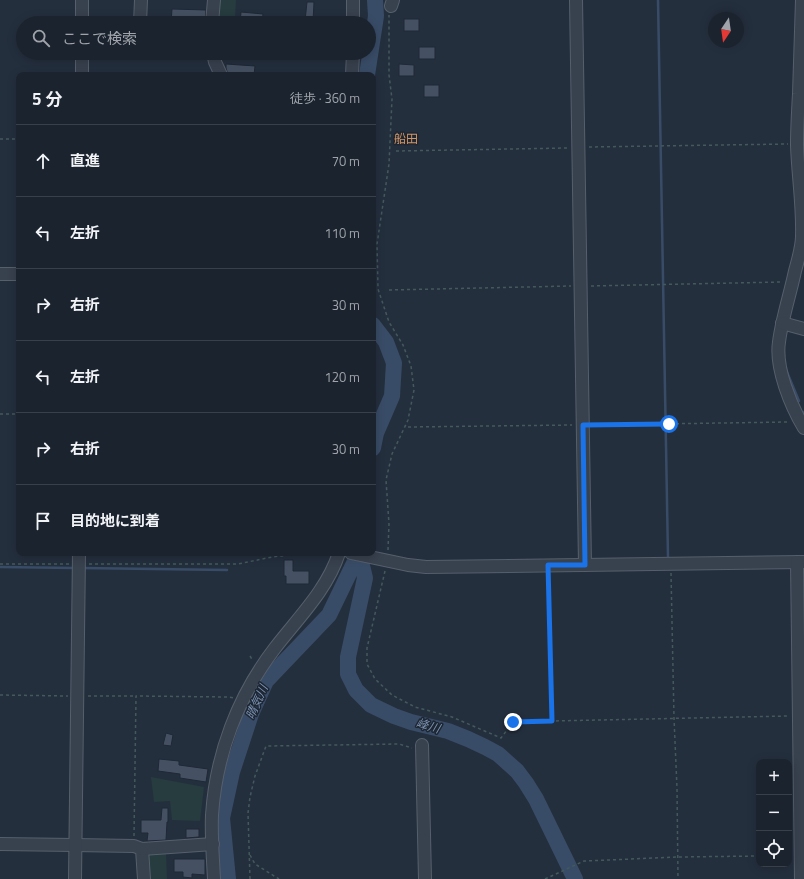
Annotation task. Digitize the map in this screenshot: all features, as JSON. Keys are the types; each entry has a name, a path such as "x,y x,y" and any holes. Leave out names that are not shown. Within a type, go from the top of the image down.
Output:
{"street":[{"path":"82,0 82,16"},
{"path":"140,16 141,0"},
{"path":"213,16 214,0"},
{"path":"353,0 353,16"},
{"path":"576,0 585,565"},
{"path":"802,0 797,143 801,174 803,212 802,238 793,282 782,323 778,353 788,395 802,424"},
{"path":"82,60 82,72"},
{"path":"215,60 220,72"},
{"path":"352,72 353,60"},
{"path":"0,274 16,274"},
{"path":"782,323 804,329"},
{"path":"214,879 212,817 214,792 223,749 231,726 243,699 259,672 274,649 318,594 338,556"},
{"path":"365,556 408,565 426,567 800,562 799,716 801,879"},
{"path":"75,879 74,845 79,559"},
{"path":"422,748 425,879"},
{"path":"0,844 138,848 213,844"},
{"path":"138,848 144,879"}],"path":[{"path":"392,3 389,15 389,75 392,99 389,164 377,244 378,289 389,322 403,345 411,366 414,390 408,420 392,454 386,480 389,524 387,561 367,648 367,664 375,679 392,695 415,708 452,717 501,738 513,722 799,716"},
{"path":"0,139 16,139"},
{"path":"396,150 797,143"},
{"path":"389,290 793,282"},
{"path":"0,414 16,414"},
{"path":"408,427 792,422 802,424"},
{"path":"0,564 79,559 238,564 280,556"},
{"path":"670,564 677,788 678,879"},
{"path":"548,565 552,721"},
{"path":"138,848 136,696 228,697 243,699"},
{"path":"250,879 248,813 255,776 266,746 399,744 422,748"},
{"path":"249,853 255,864 279,879"},
{"path":"545,879 584,861 678,857 756,856"}],"green space":[{"path":"212,0 236,0 235,16 211,16"},
{"path":"151,777 204,787 200,821 172,820 170,801 154,802"},
{"path":"138,853 166,853 167,879 139,879"}],"building":[{"path":"307,2 314,2 313,16 306,16"},
{"path":"172,9 206,10 206,16 172,16"},
{"path":"241,12 263,14 263,16 241,16"},
{"path":"404,19 419,19 419,31 404,31"},
{"path":"419,47 435,47 435,59 419,59"},
{"path":"226,64 255,66 254,72 227,72"},
{"path":"399,64 414,65 414,76 399,76"},
{"path":"424,85 439,85 439,97 424,97"},
{"path":"284,560 293,560 293,571 309,571 309,584 286,584 286,576 284,576"},
{"path":"166,733 173,735 171,746 163,745"},
{"path":"159,759 179,761 179,765 208,769 206,782 180,778 180,774 158,771"},
{"path":"162,808 168,808 166,840 147,841 148,833 141,833 141,820 161,820"},
{"path":"186,829 199,829 199,837 186,838"},
{"path":"174,859 205,859 205,875 192,874 192,878 183,877 183,872 174,872"}],"waterway":[{"name":"晴気川","path":"375,0 376,16"},
{"path":"658,0 668,557"},
{"name":"晴気川","path":"367,72 369,60"},
{"name":"晴気川","path":"376,329 386,342 394,363 392,396 376,433"},
{"path":"787,372 799,401"},
{"name":"晴気川","path":"228,879 222,818 232,772 251,714 266,681 329,615 358,556"},
{"name":"峰川","path":"360,556 365,578 348,657 348,674 356,690 371,705 394,716 411,722 448,731 498,754 517,771 536,799 575,879"},
{"path":"0,567 75,568"},
{"path":"82,568 227,570"}],"district":[{"name":"船田","path":"406,139"}],"route":[{"path":"513,722 552,721 548,565 585,565 583,425 669,424"}]}
